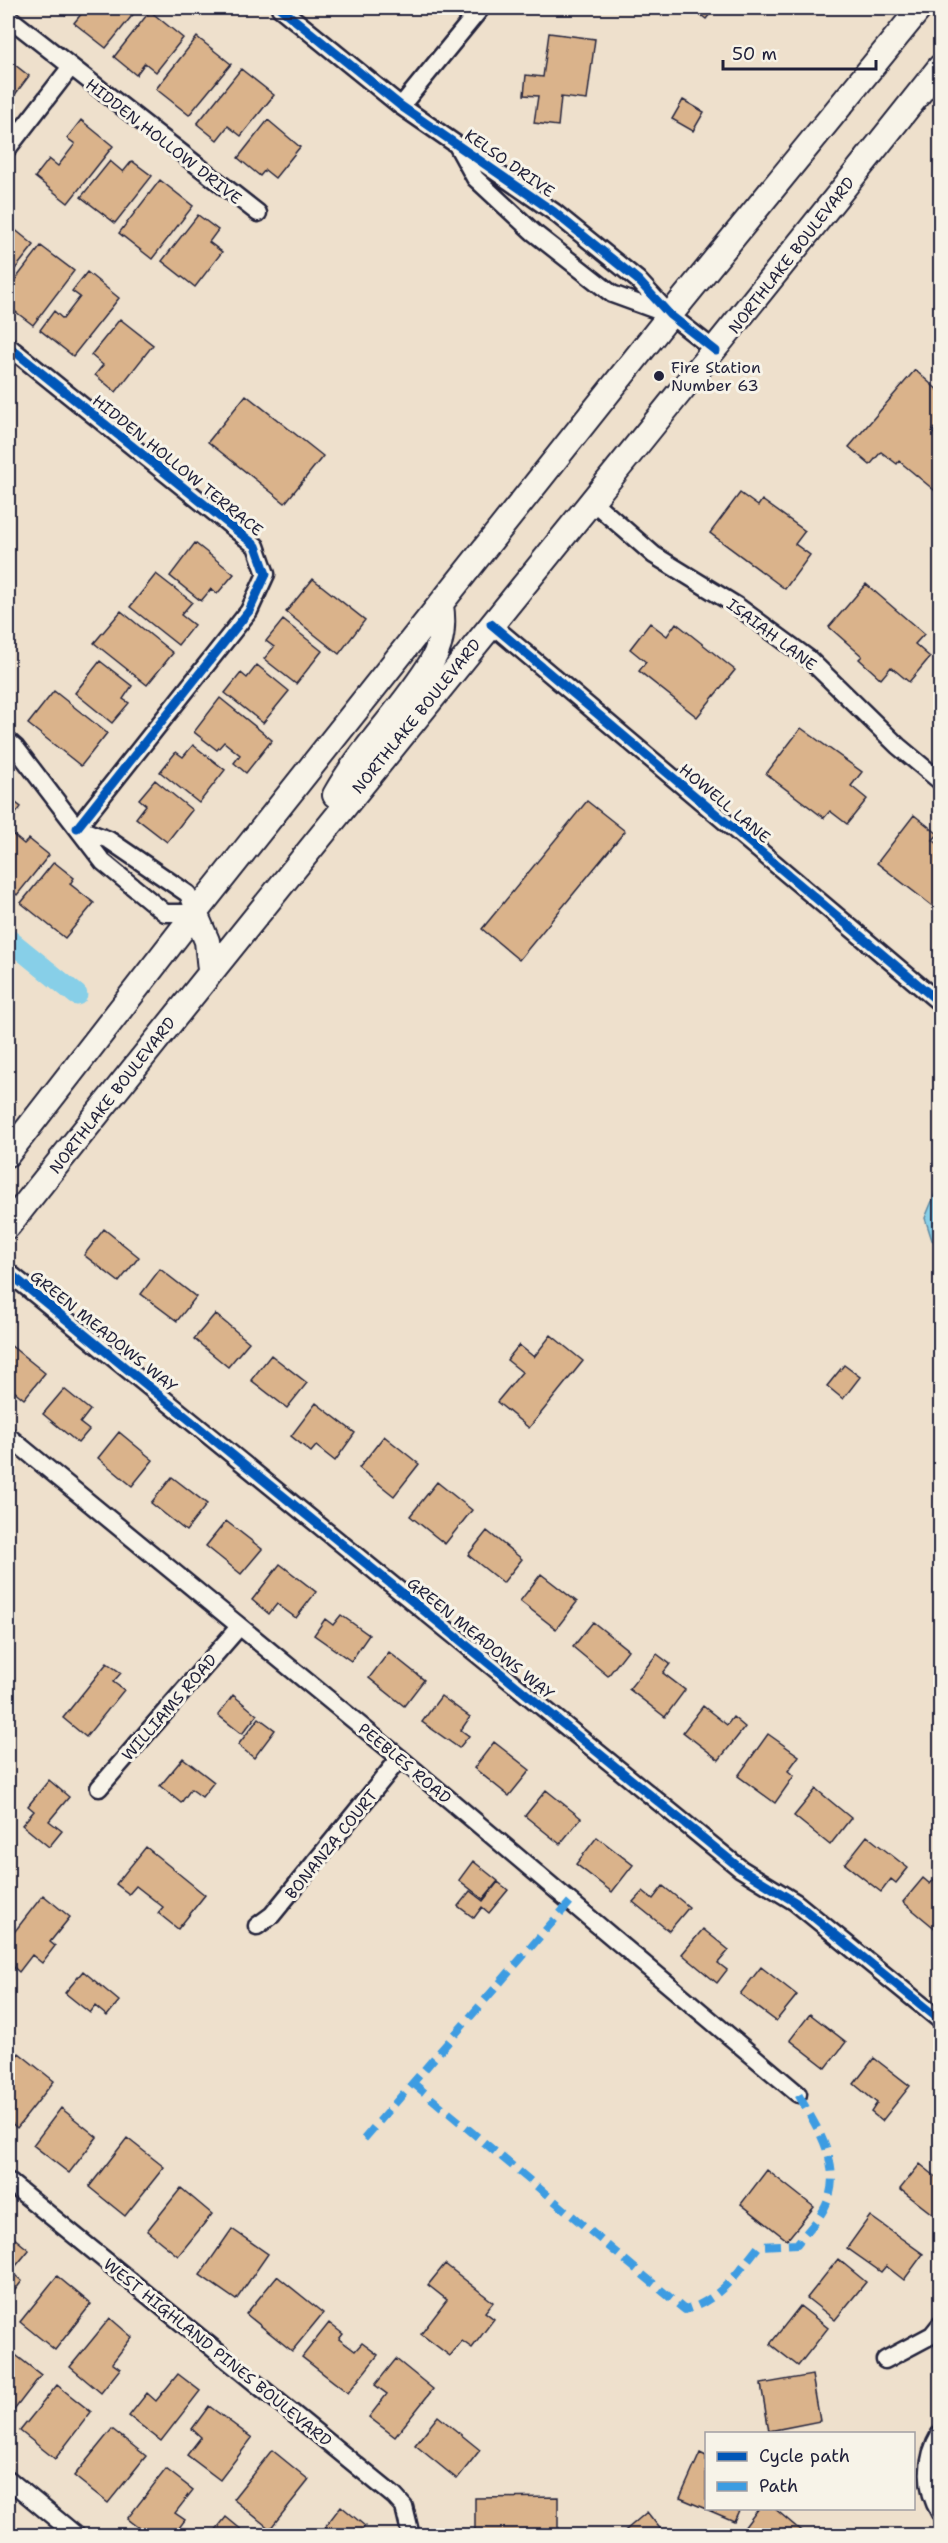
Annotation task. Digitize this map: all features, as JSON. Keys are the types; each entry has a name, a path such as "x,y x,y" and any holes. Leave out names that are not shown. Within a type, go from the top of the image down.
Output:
{"main road":[{"path":"8,1154 195,913 670,315 920,8"},
{"name":"NORTHLAKE BOULEVARD","path":"8,1227 210,970 490,624 716,351 940,67"},
{"path":"329,823 336,794 370,742 432,662 444,624 441,605"},
{"path":"195,913 207,942 210,970"}],"street":[{"name":"KELSO DRIVE","path":"280,8 401,106 562,218 638,280 670,315 716,351"},
{"path":"401,106 481,8"},
{"name":"HIDDEN HOLLOW DRIVE","path":"8,17 70,68 258,213"},
{"name":"HIDDEN HOLLOW DRIVE","path":"8,148 70,68"},
{"name":"KELSO DRIVE","path":"456,143 475,178 533,232 612,294 670,315"},
{"name":"HIDDEN HOLLOW TERRACE","path":"8,346 256,546 267,574 249,610 77,828"},
{"name":"ISAIAH LANE","path":"592,501 654,555 737,606 809,659 898,746 940,782"},
{"name":"HOWELL LANE","path":"490,624 940,1004"},
{"path":"8,741 16,748 77,828 103,862 165,913 195,913 188,894 108,840 77,828"},
{"name":"GREEN MEADOWS WAY","path":"8,1272 741,1869 795,1902 940,2020"},
{"name":"PEEBLES ROAD","path":"8,1436 400,1758 798,2094"},
{"name":"WILLIAMS ROAD","path":"99,1788 239,1627"},
{"name":"BONANZA COURT","path":"257,1926 272,1915 400,1758"},
{"name":"WEST HIGHLAND PINES BOULEVARD","path":"8,2181 394,2496 404,2507 411,2535"},
{"path":"885,2360 932,2336 940,2325"},
{"path":"940,2434 933,2448 928,2470 930,2492 940,2513"},
{"path":"8,2479 76,2535"}],"water":[{"path":"940,1182 940,1246 932,1240 925,1218"}],"building":[{"path":"56,8 72,8 66,15"},
{"path":"86,8 130,8 135,12 106,48 74,23"},
{"path":"692,8 715,8 706,19"},
{"path":"150,11 183,38 156,72 145,63 136,75 114,57"},
{"path":"549,33 595,39 587,100 561,97 558,126 534,123 538,96 524,95 526,75 543,77"},
{"path":"197,37 231,64 189,115 156,89"},
{"path":"10,61 29,76 8,104 8,64"},
{"path":"241,69 274,95 241,136 228,126 217,140 197,124"},
{"path":"683,100 704,112 693,131 672,119"},
{"path":"81,120 113,146 68,203 35,177 49,159 58,166 75,144 67,138"},
{"path":"268,120 300,147 275,178 265,170 260,176 238,158"},
{"path":"110,161 123,172 132,161 152,176 115,223 81,197"},
{"path":"160,180 193,206 152,259 119,233"},
{"path":"198,215 218,230 209,242 222,252 195,287 162,261"},
{"path":"8,224 34,245 8,278"},
{"path":"41,246 74,271 33,325 8,306 8,289"},
{"path":"87,272 119,298 73,356 40,330 54,311 63,319 80,297 72,291"},
{"path":"120,319 153,345 116,392 95,375 103,365 91,355"},
{"path":"915,370 940,392 940,422 932,432 940,439 940,495 899,461 897,464 881,452 870,465 849,447"},
{"path":"246,395 323,456 285,503 208,442"},
{"path":"740,493 758,506 762,500 805,531 795,544 810,555 785,589 710,533"},
{"path":"195,543 234,574 217,594 211,589 201,601 170,576"},
{"path":"156,574 192,602 181,615 194,625 178,645 130,607"},
{"path":"313,579 365,620 339,654 286,612"},
{"path":"866,584 924,634 915,644 930,657 909,682 891,667 881,679 859,659 862,656 829,627"},
{"path":"121,611 173,653 147,685 94,643"},
{"path":"283,620 322,651 296,684 264,659 274,647 266,641"},
{"path":"650,623 667,636 676,623 735,670 697,717 639,671 646,662 630,649"},
{"path":"100,661 132,686 123,699 129,703 112,723 75,693"},
{"path":"257,665 289,691 263,723 225,693 241,673 247,678"},
{"path":"54,691 107,733 81,766 28,724"},
{"path":"220,698 272,740 246,773 234,763 240,755 224,742 217,750 194,732"},
{"path":"801,728 862,772 851,786 867,799 847,824 830,811 824,818 766,774"},
{"path":"193,745 225,770 199,803 160,772 176,752 183,757"},
{"path":"155,780 192,810 167,842 136,818 146,805 139,799"},
{"path":"8,797 21,807 8,824"},
{"path":"587,801 625,831 519,960 482,929"},
{"path":"914,815 938,834 933,840 940,846 940,901 935,908 877,863"},
{"path":"12,834 24,844 29,839 49,855 17,895 8,887 8,839"},
{"path":"54,862 74,878 70,884 94,903 65,938 21,903"},
{"path":"104,1229 139,1257 119,1282 84,1255"},
{"path":"160,1269 196,1297 177,1321 141,1294"},
{"path":"215,1314 249,1342 228,1367 194,1339"},
{"path":"551,1335 583,1361 529,1428 497,1402 522,1372 507,1360 519,1345 534,1357"},
{"path":"10,1345 45,1373 24,1399 8,1386 8,1348"},
{"path":"271,1355 307,1383 287,1408 251,1380"},
{"path":"844,1365 860,1377 843,1399 827,1386"},
{"path":"64,1389 90,1410 80,1423 89,1430 78,1443 43,1414"},
{"path":"316,1403 355,1433 335,1461 316,1446 311,1452 291,1436"},
{"path":"119,1432 153,1460 132,1486 98,1458"},
{"path":"384,1436 419,1464 394,1496 359,1468"},
{"path":"172,1477 207,1504 186,1531 151,1503"},
{"path":"437,1482 472,1510 445,1544 410,1516"},
{"path":"226,1521 262,1549 241,1574 206,1546"},
{"path":"487,1531 522,1559 503,1583 468,1555"},
{"path":"280,1564 316,1592 296,1618 277,1604 269,1614 252,1600"},
{"path":"541,1574 577,1602 556,1629 520,1601"},
{"path":"341,1615 369,1635 351,1661 314,1635 325,1619 333,1625"},
{"path":"593,1622 628,1650 608,1676 573,1647"},
{"path":"389,1652 424,1680 404,1706 369,1678"},
{"path":"657,1654 670,1664 663,1673 685,1690 665,1717 629,1689"},
{"path":"107,1663 121,1673 113,1682 124,1690 86,1737 63,1718"},
{"path":"233,1695 257,1715 242,1734 218,1715"},
{"path":"441,1696 470,1717 461,1730 469,1736 459,1748 422,1722"},
{"path":"703,1706 727,1725 733,1717 745,1727 719,1760 683,1732"},
{"path":"259,1718 275,1730 254,1758 238,1745"},
{"path":"768,1734 799,1756 788,1771 794,1776 775,1803 738,1776"},
{"path":"494,1742 530,1770 509,1796 474,1768"},
{"path":"183,1758 214,1782 202,1797 191,1789 181,1803 160,1786"},
{"path":"49,1780 69,1797 49,1821 62,1831 49,1847 22,1825 34,1811 28,1806"},
{"path":"816,1789 851,1818 830,1845 794,1816"},
{"path":"546,1790 581,1818 560,1844 525,1816"},
{"path":"867,1836 908,1868 896,1883 891,1879 881,1892 845,1864"},
{"path":"597,1837 633,1865 612,1892 576,1864"},
{"path":"146,1847 205,1895 178,1929 158,1913 163,1907 136,1886 129,1894 116,1884"},
{"path":"473,1861 498,1881 483,1899 459,1880"},
{"path":"940,1872 940,1928 938,1931 903,1902 923,1878 930,1884"},
{"path":"498,1882 508,1890 489,1913 482,1907 474,1918 458,1906 470,1891 483,1901"},
{"path":"663,1886 689,1907 669,1931 633,1902 643,1891 653,1899"},
{"path":"43,1895 70,1917 50,1942 55,1946 42,1963 32,1955 19,1972 8,1962 8,1940"},
{"path":"703,1929 729,1950 718,1963 727,1970 717,1983 682,1954"},
{"path":"761,1967 797,1995 776,2021 740,1994"},
{"path":"83,1971 119,2001 107,2016 95,2006 90,2013 65,1993"},
{"path":"810,2014 846,2042 826,2068 790,2040"},
{"path":"19,2053 54,2081 17,2128 8,2120 8,2067"},
{"path":"874,2058 910,2086 882,2121 871,2112 877,2103 854,2084"},
{"path":"61,2108 97,2137 69,2173 33,2145"},
{"path":"127,2138 164,2167 125,2216 89,2187"},
{"path":"920,2164 940,2180 940,2220 900,2189"},
{"path":"767,2170 814,2207 787,2240 741,2204"},
{"path":"181,2188 212,2214 178,2256 147,2231"},
{"path":"870,2216 923,2254 904,2280 886,2266 881,2272 847,2248"},
{"path":"232,2229 268,2254 236,2300 200,2275"},
{"path":"8,2233 29,2250 11,2272 22,2281 8,2299"},
{"path":"838,2259 866,2282 835,2320 807,2298"},
{"path":"445,2264 493,2302 485,2312 494,2319 472,2348 462,2341 450,2356 421,2334 447,2300 428,2285"},
{"path":"57,2276 91,2304 55,2350 20,2322"},
{"path":"277,2276 323,2313 292,2351 246,2314"},
{"path":"800,2306 828,2328 798,2366 770,2344"},
{"path":"110,2318 132,2337 112,2363 120,2369 101,2393 70,2367"},
{"path":"329,2323 343,2334 339,2339 355,2351 362,2343 378,2355 348,2393 302,2357"},
{"path":"8,2349 41,2375 8,2418"},
{"path":"396,2359 433,2389 395,2437 369,2417 387,2394 375,2385"},
{"path":"178,2374 200,2391 161,2441 129,2416 147,2393 156,2401"},
{"path":"812,2375 820,2421 769,2431 761,2384"},
{"path":"57,2385 91,2412 55,2459 20,2431"},
{"path":"209,2406 252,2438 220,2480 187,2455 201,2437 192,2429"},
{"path":"438,2416 480,2450 457,2479 415,2445"},
{"path":"112,2429 146,2456 108,2503 74,2476"},
{"path":"272,2450 309,2480 270,2529 233,2499"},
{"path":"700,2453 705,2456 705,2509 680,2498"},
{"path":"166,2469 193,2490 175,2513 185,2520 173,2536 149,2536 127,2519"},
{"path":"558,2497 558,2530 548,2530 548,2536 475,2536 475,2498"},
{"path":"341,2506 365,2526 357,2536 318,2536"},
{"path":"708,2510 739,2510 734,2521"},
{"path":"758,2510 776,2510 807,2536 738,2536"},
{"path":"647,2512 666,2536 619,2536"},
{"path":"226,2517 249,2536 211,2536"}],"waterway":[{"path":"8,939 77,995"}],"marked path":[{"path":"364,2139 570,1902"},
{"path":"413,2083 685,2310 697,2306 718,2293 759,2246 797,2244 825,2207 832,2177 830,2163 820,2134 798,2094"}],"cycle path":[{"path":"280,8 401,106 554,212 638,280 670,315 716,351"},
{"path":"8,346 256,546 266,574 249,611 77,828"},
{"path":"491,624 940,1003"},
{"path":"8,1272 741,1869 795,1902 940,2020"}],"place":[{"name":"Fire Station Number 63","path":"659,376"}]}
